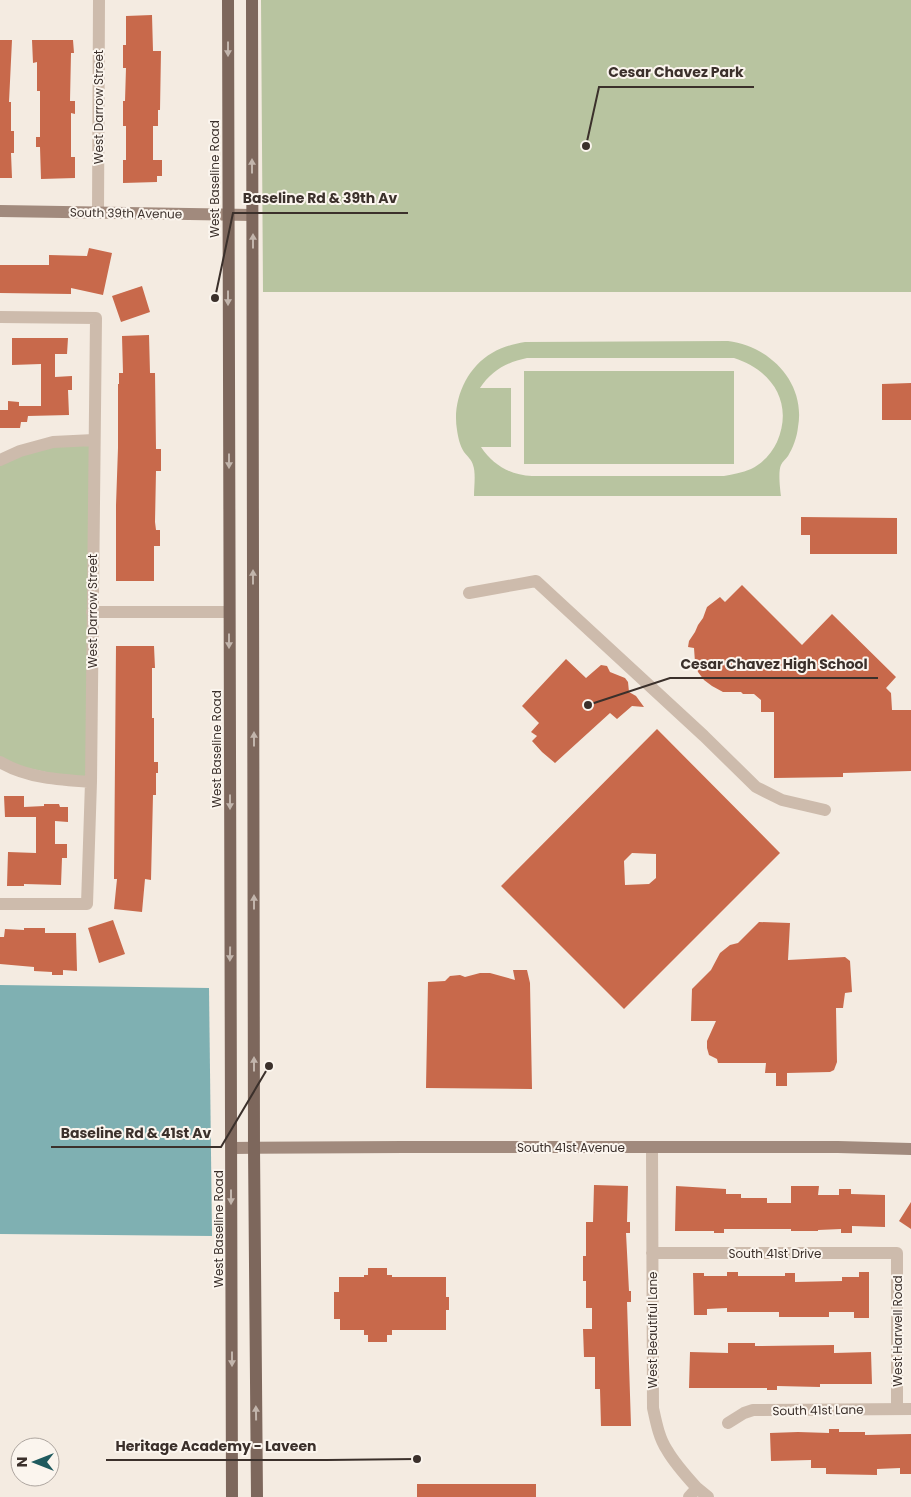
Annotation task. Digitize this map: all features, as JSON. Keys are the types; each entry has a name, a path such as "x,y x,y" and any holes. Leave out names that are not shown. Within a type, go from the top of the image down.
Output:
{"main road":[{"name":"West Baseline Road","path":"228,0 232,1497"},
{"path":"252,0 254,1148 257,1497"}],"street":[{"name":"West Darrow Street","path":"98,213 99,0"},
{"name":"South 39th Avenue","path":"0,211 252,215"},
{"name":"West Darrow Street","path":"0,317 96,318 88,904 0,904"},
{"path":"0,460 20,451 53,442 94,440"},
{"path":"469,593 536,581 704,736 756,787 782,800 825,810"},
{"path":"92,612 229,612"},
{"path":"0,762 9,768 53,780 91,782"},
{"name":"West Beautiful Lane","path":"652,1147 653,1408 666,1449 682,1471 693,1493 708,1497"},
{"name":"South 41st Avenue","path":"232,1148 838,1147 911,1149"},
{"name":"South 41st Drive","path":"652,1253 897,1252"},
{"name":"West Harwell Road","path":"896,1409 897,1252"},
{"name":"South 41st Lane","path":"728,1423 744,1413 754,1410 911,1409"}],"green space":[{"path":"261,0 911,0 911,292 263,292"},
{"path":"728,341 758,350 782,369 796,396 799,411 794,442 790,453 780,468 781,496 474,496 474,468 472,461 461,447 457,430 456,419 459,397 468,376 483,359 500,349 525,342","holes":["527,358 734,358 747,363 769,380 781,401 783,414 782,428 777,442 766,458 748,470 724,476 532,476 516,474 503,468 491,459 481,447 511,447 511,388 480,388 494,372 513,362"]},
{"path":"524,371 734,371 734,464 524,464"},
{"path":"94,440 91,782 0,762 0,460 20,451"}],"water":[{"path":"0,985 209,988 212,1236 0,1234"}],"building":[{"path":"152,15 153,51 161,51 160,110 158,110 158,126 153,126 153,160 162,160 162,176 157,176 157,182 123,183 123,160 126,160 126,126 123,126 123,101 125,101 126,68 123,68 123,45 126,45 126,16"},
{"path":"0,40 12,40 9,102 11,102 11,131 14,131 14,153 11,153 12,178 0,178"},
{"path":"32,40 73,40 74,53 71,53 70,101 75,101 75,114 71,113 71,157 75,157 75,178 41,179 40,147 36,147 36,137 40,137 40,91 37,91 37,62 33,63"},
{"path":"89,248 112,253 103,295 71,288 71,294 0,293 0,265 49,265 49,255 87,256"},
{"path":"142,286 150,312 121,322 112,296"},
{"path":"149,335 150,373 155,373 156,449 161,449 161,471 156,471 155,522 156,530 160,530 160,546 154,546 154,581 116,581 118,384 119,373 123,373 122,336"},
{"path":"12,338 68,338 67,354 55,354 55,377 72,376 72,390 68,390 69,415 28,416 27,422 21,422 20,428 0,428 0,410 8,410 8,401 19,402 19,406 41,406 41,364 12,365"},
{"path":"911,383 911,420 882,420 882,384"},
{"path":"801,517 897,518 897,554 810,554 810,535 801,535"},
{"path":"742,585 802,645 832,614 896,677 886,688 891,693 892,710 911,710 911,771 843,773 843,777 774,778 774,712 761,712 761,700 754,694 723,692 704,680 698,672 694,648 688,647 689,641 703,618 707,607 720,597 725,602"},
{"path":"116,646 154,646 155,668 152,668 152,718 154,718 154,762 158,762 158,773 156,773 156,795 153,795 151,880 145,879 142,912 114,909 117,879 114,879"},
{"path":"566,659 586,678 601,665 607,666 610,672 625,678 628,682 629,692 636,696 644,707 632,706 617,719 610,713 555,763 532,741 537,736 531,732 539,723 522,706"},
{"path":"657,729 780,853 624,1009 501,886","holes":["632,853 656,854 656,878 649,884 625,885 624,861"]},
{"path":"4,796 24,796 24,807 59,804 60,807 68,807 68,822 55,821 55,844 67,844 67,858 62,858 61,885 24,884 24,886 7,886 8,852 36,853 36,817 5,817"},
{"path":"113,920 125,954 99,963 88,928"},
{"path":"759,922 790,923 788,960 845,957 850,961 852,992 845,993 843,1008 836,1008 837,1062 834,1070 830,1072 787,1073 787,1086 776,1086 776,1073 765,1073 766,1063 718,1063 717,1059 709,1055 707,1048 707,1041 716,1021 691,1021 692,989 711,970 720,953 730,945 738,943"},
{"path":"24,928 45,928 45,933 76,933 77,971 63,970 63,975 52,975 52,972 34,971 34,967 0,964 0,937 4,937 5,929 24,930"},
{"path":"513,970 527,970 530,983 532,1089 426,1088 428,982 445,981 450,976 460,975 465,977 480,973 490,973 515,980"},
{"path":"594,1185 628,1186 627,1222 630,1222 630,1233 626,1233 629,1291 631,1291 631,1302 627,1302 631,1426 601,1426 600,1389 595,1389 595,1357 584,1357 583,1329 592,1329 592,1308 586,1308 586,1281 583,1281 583,1256 586,1256 586,1222 593,1222"},
{"path":"676,1186 726,1189 726,1194 741,1194 741,1198 767,1198 767,1203 791,1203 791,1186 819,1186 818,1195 839,1195 839,1189 851,1189 851,1194 885,1195 885,1227 852,1226 852,1233 841,1233 841,1229 791,1231 791,1229 724,1229 724,1233 714,1233 714,1231 675,1231"},
{"path":"911,1202 911,1229 899,1221"},
{"path":"368,1268 387,1268 387,1275 392,1275 392,1277 446,1277 446,1297 449,1297 449,1310 446,1310 446,1330 392,1330 392,1335 387,1335 387,1342 368,1342 368,1335 364,1335 364,1330 340,1330 340,1319 334,1319 334,1292 339,1292 339,1277 364,1277 364,1275 368,1275"},
{"path":"727,1272 738,1272 738,1276 785,1276 785,1273 795,1273 795,1282 842,1281 842,1277 859,1277 859,1272 869,1272 869,1318 854,1318 854,1312 829,1312 829,1317 779,1317 779,1312 727,1312 727,1308 707,1309 707,1315 694,1315 693,1273 704,1273 704,1276 727,1276"},
{"path":"728,1343 755,1343 755,1346 834,1345 834,1353 871,1352 872,1384 820,1384 820,1387 777,1386 777,1390 767,1390 767,1388 689,1388 690,1352 728,1353"},
{"path":"829,1429 839,1429 839,1432 865,1432 865,1435 911,1434 911,1474 900,1474 900,1468 877,1469 877,1475 826,1474 826,1468 811,1468 811,1460 771,1461 770,1433 829,1433"},
{"path":"417,1484 536,1484 536,1497 417,1497"}],"place":[{"name":"Cesar Chavez Park","path":"586,146"},
{"name":"Baseline Rd & 39th Av","path":"215,298"},
{"name":"Cesar Chavez High School","path":"588,705"},
{"name":"Baseline Rd & 41st Av","path":"269,1066"},
{"name":"Heritage Academy - Laveen","path":"417,1459"}]}
